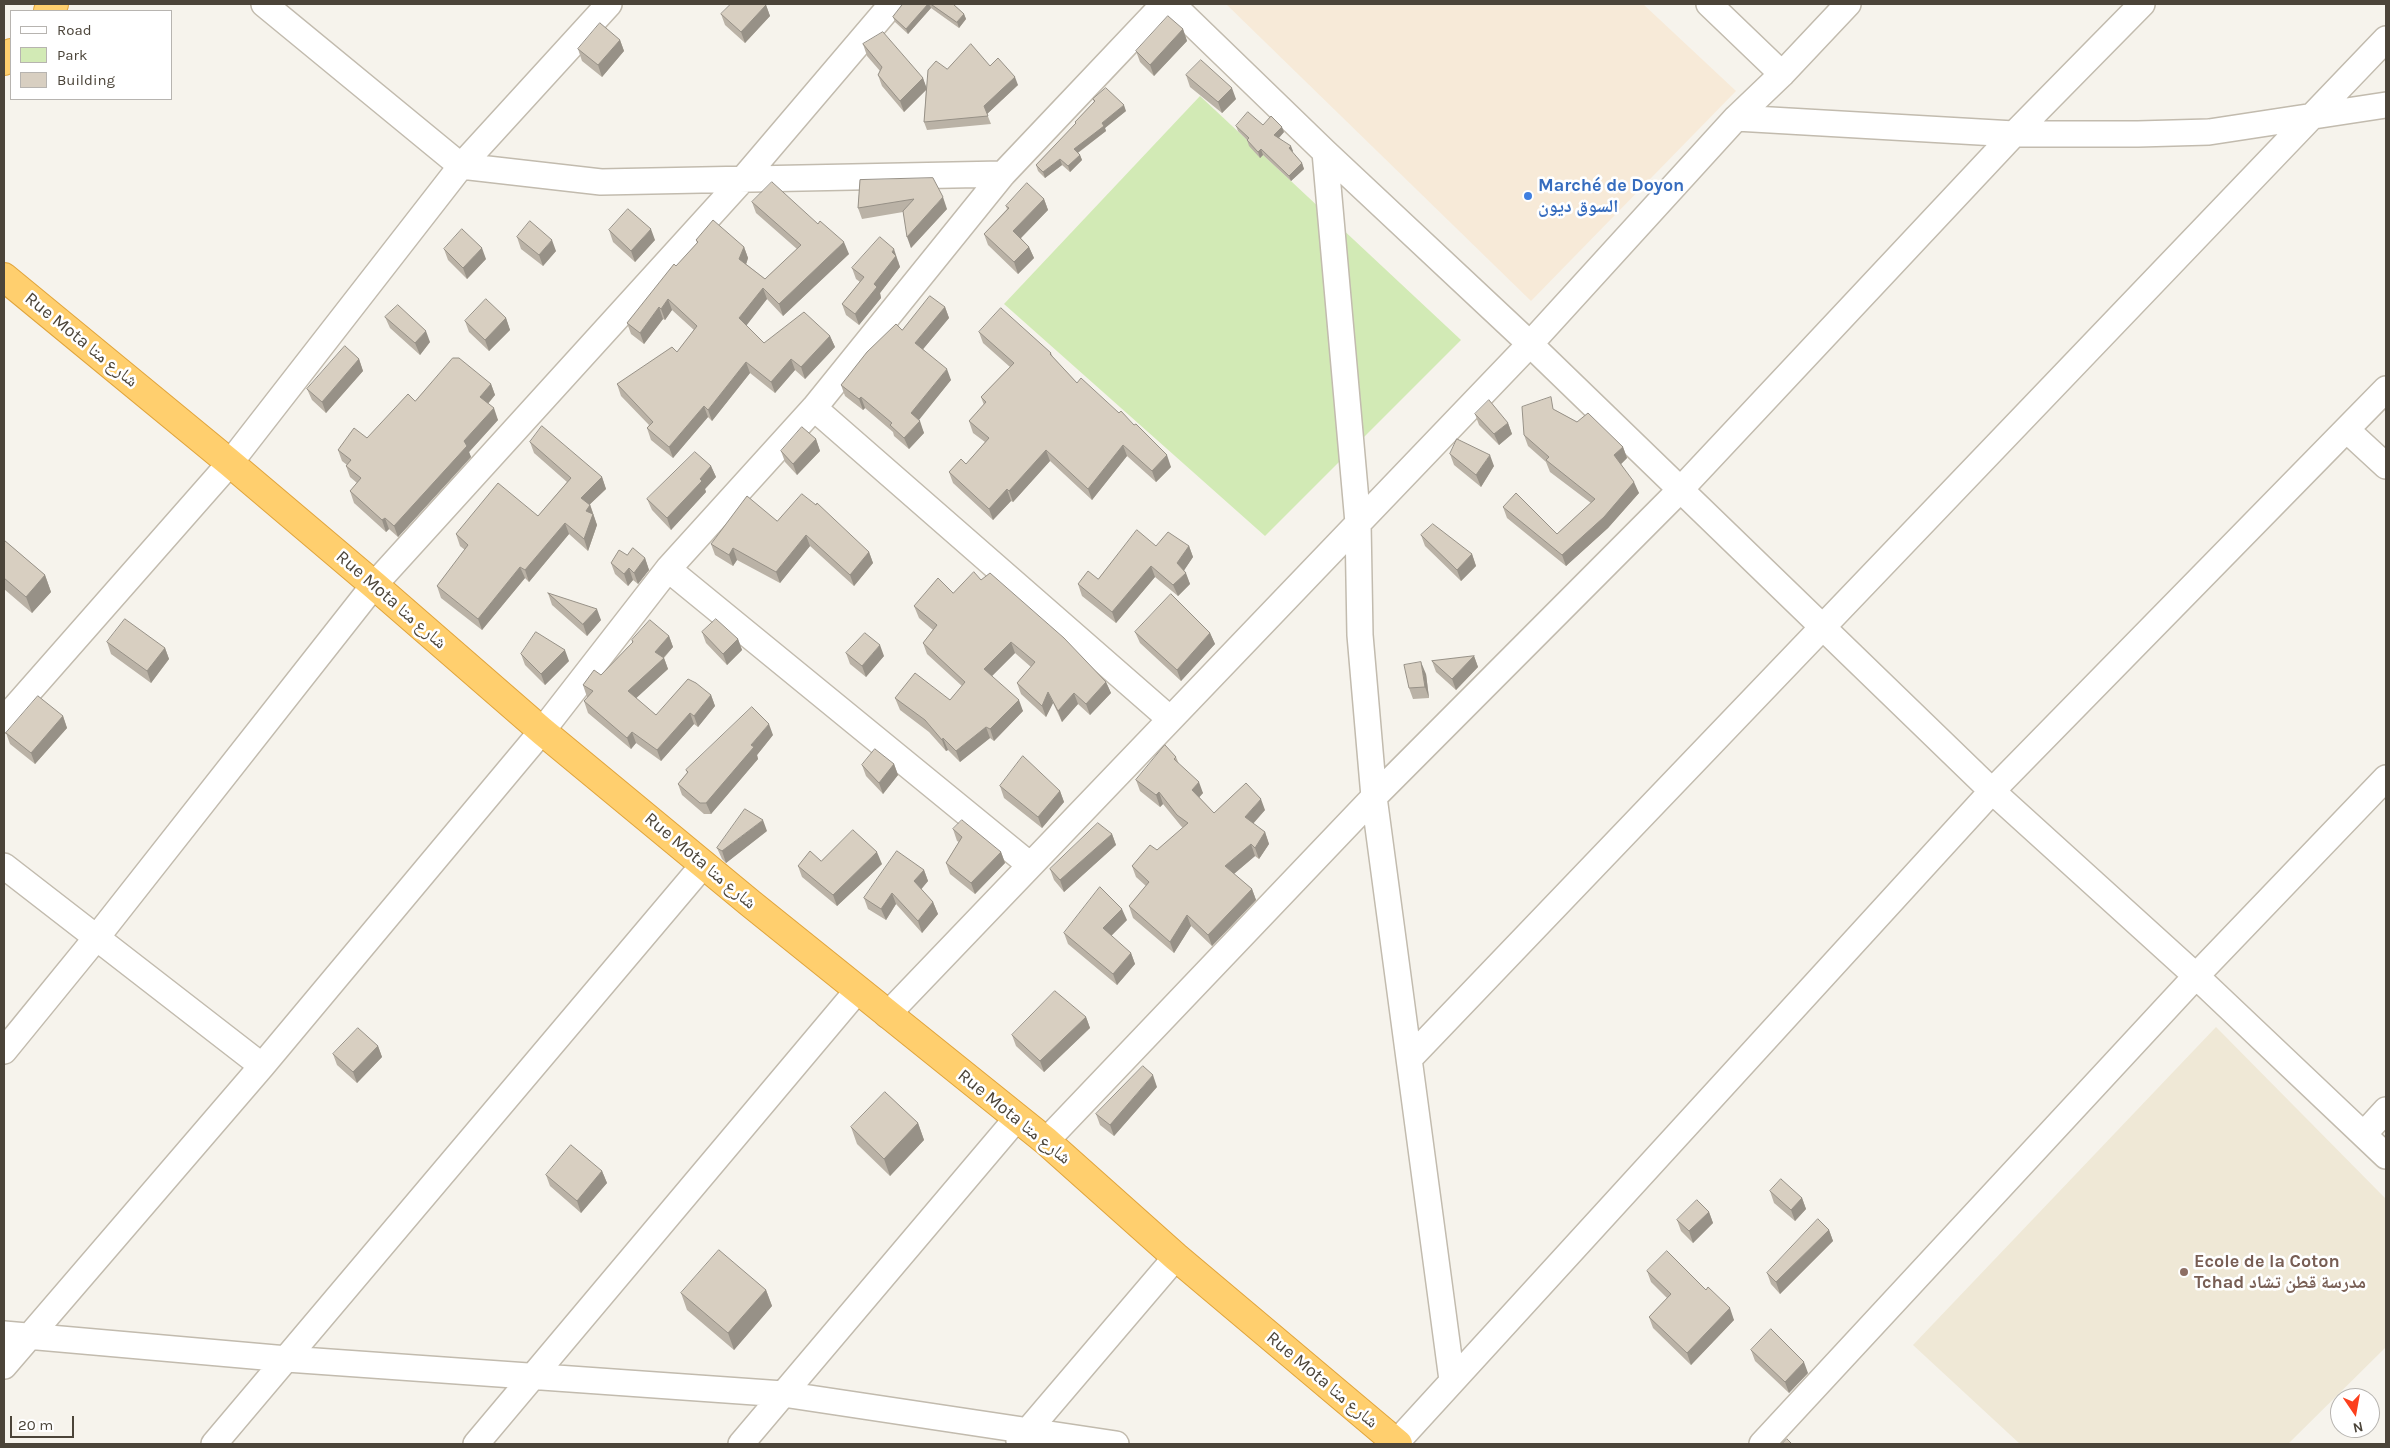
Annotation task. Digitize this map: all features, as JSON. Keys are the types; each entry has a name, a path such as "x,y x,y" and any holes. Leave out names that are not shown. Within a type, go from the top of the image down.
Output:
{"highway":[{"name":"Rue Mota شارع متا","path":"4,277 374,584 542,731 857,991 1046,1141 1176,1257 1397,1444"}],"street":[{"path":"264,4 461,166 601,182 1003,174"},
{"path":"4,720 230,463 461,166 609,4"},
{"path":"4,1051 97,937 374,584 744,179 892,4"},
{"path":"4,1366 262,1066 542,731 668,569 814,408 1003,174 1164,4"},
{"path":"1172,4 1325,152 1530,344 1992,791 2196,976 2386,1156"},
{"path":"1709,4 1782,74"},
{"path":"887,1015 1530,344 1736,118 1782,74 1848,4"},
{"path":"1046,1141 1374,797 1681,489 2014,134 2142,4"},
{"path":"1409,1059 2386,38"},
{"path":"1736,118 2014,134 2209,132 2386,105"},
{"path":"1325,152 1358,523 1360,634 1374,797 1452,1380"},
{"path":"1397,1444 1452,1380 1992,791 2348,431 2386,389"},
{"path":"814,408 1170,719"},
{"path":"2348,431 2386,466"},
{"path":"668,569 1030,865"},
{"path":"1762,1444 2196,976 2386,778"},
{"path":"214,1444 704,864"},
{"path":"4,866 262,1066"},
{"path":"476,1444 857,991"},
{"path":"2364,1134 2386,1110"},
{"path":"741,1444 1017,1118"},
{"path":"1022,1438 1176,1257"},
{"path":"4,1334 287,1359 783,1394 1022,1438 1116,1444"}],"shaded area":[{"name":"Marché de Doyon السوق ديون","path":"1226,4 1643,4 1736,91 1531,301"},
{"name":"Ecole de la Coton Tchad مدرسة قطن تشاد","path":"2216,1027 2386,1199 2386,1347 2345,1388 2330,1388 2330,1402 2288,1444 2020,1444 1913,1345"}],"green space":[{"path":"1200,96 1461,340 1265,536 1004,304"}],"building":[{"path":"731,4 766,5 741,32 721,14"},
{"path":"903,4 928,4 906,29 893,17"},
{"path":"931,4 953,4 964,14 957,22"},
{"path":"1168,16 1183,29 1150,65 1136,51"},
{"path":"600,23 620,40 598,65 578,49"},
{"path":"883,32 923,78 900,101 878,75 882,67 863,44"},
{"path":"971,44 990,66 998,58 1015,77 984,106 988,116 924,122 928,70 936,61 947,69"},
{"path":"1201,60 1232,88 1218,102 1186,75"},
{"path":"1106,88 1124,105 1102,123 1104,126 1074,149 1080,155 1068,166 1060,159 1043,172 1036,165 1095,101 1093,99"},
{"path":"1248,112 1263,125 1271,116 1282,127 1274,135 1291,146 1289,148 1302,163 1289,176 1261,149 1258,152 1247,140 1249,138 1236,126"},
{"path":"933,178 943,197 907,237 903,211 914,199 858,208 860,180"},
{"path":"772,182 818,224 820,221 844,242 779,304 763,288 739,318 764,343 804,312 830,336 801,367 791,359 771,382 746,362 708,410 704,406 669,447 647,428 653,422 617,384 672,347 677,352 697,326 668,299 661,309 659,307 640,333 627,323 674,264 676,266 698,242 696,240 713,220 744,247 739,259 765,279 801,245 752,202"},
{"path":"1027,183 1044,199 1013,231 1029,247 1014,262 984,234 1009,208 1006,206"},
{"path":"628,209 651,229 631,251 609,230"},
{"path":"530,221 552,240 539,255 517,237"},
{"path":"462,229 482,248 463,268 444,249"},
{"path":"880,237 894,249 892,252 896,256 874,284 877,287 855,314 842,304 864,277 852,268"},
{"path":"930,296 945,307 915,343 947,369 911,413 920,421 904,438 890,425 892,423 861,397 859,399 841,385 867,352 896,324 902,330"},
{"path":"486,299 506,318 485,340 465,321"},
{"path":"398,305 426,331 415,343 385,317"},
{"path":"1001,308 1051,353 1077,383 1081,378 1119,413 1121,411 1134,425 1136,424 1167,455 1152,471 1123,445 1088,489 1046,450 1009,491 1007,489 989,509 949,472 961,459 966,464 989,438 969,421 986,402 981,397 1014,363 979,332"},
{"path":"345,346 359,359 322,402 307,389"},
{"path":"453,358 459,358 491,384 480,397 494,408 464,441 467,446 394,526 385,518 382,520 350,491 361,478 346,466 351,460 338,450 354,428 367,438 408,394 415,401"},
{"path":"1551,397 1553,409 1577,422 1588,413 1623,447 1614,455 1634,482 1604,517 1562,555 1503,507 1516,493 1557,534 1595,499 1546,460 1549,457 1524,435 1522,407"},
{"path":"1489,400 1508,423 1494,434 1475,414"},
{"path":"542,426 602,477 581,498 590,505 586,511 593,514 584,539 565,523 525,570 520,567 478,619 437,586 468,545 456,534 498,483 538,516 571,478 530,442"},
{"path":"802,427 816,439 793,464 781,451"},
{"path":"1457,439 1490,455 1476,475 1450,454"},
{"path":"695,452 711,466 700,479 702,481 667,518 647,499"},
{"path":"802,494 816,505 817,503 869,552 850,575 806,535 776,572 733,548 729,555 711,544 747,496 777,521"},
{"path":"1433,524 1472,554 1457,570 1421,535"},
{"path":"1137,530 1156,546 1168,532 1189,546 1177,563 1186,573 1173,585 1151,566 1112,612 1078,584 1088,571 1098,579"},
{"path":"4,540 45,575 26,597 4,578"},
{"path":"633,548 645,558 634,573 629,568 624,574 611,563 619,550 627,555"},
{"path":"974,572 981,580 990,573 1064,638 1106,682 1086,704 1074,693 1058,711 1048,692 1042,706 1017,683 1035,662 1011,642 984,669 1019,700 990,729 986,727 956,751 943,738 942,740 925,720 895,698 915,673 950,700 965,682 923,643 937,625 914,606 938,578 953,593"},
{"path":"548,593 597,609 583,624"},
{"path":"1171,594 1210,633 1177,670 1135,632"},
{"path":"125,619 165,648 147,671 107,642"},
{"path":"716,619 738,639 723,654 702,632"},
{"path":"650,620 669,636 655,652 664,658 628,691 656,715 688,679 711,695 694,716 690,713 657,750 632,732 627,738 584,701 593,691 583,685 594,670 601,675 633,642 632,640"},
{"path":"536,632 565,650 541,674 521,654"},
{"path":"865,633 880,645 862,666 846,653"},
{"path":"1474,656 1452,679 1432,661"},
{"path":"1421,662 1425,687 1409,688 1404,665"},
{"path":"38,696 63,716 31,753 6,733"},
{"path":"752,707 769,724 751,745 754,747 706,803 700,803 678,784 688,772 686,770"},
{"path":"1165,745 1176,757 1174,759 1199,782 1192,790 1214,813 1246,783 1261,799 1245,817 1265,832 1255,848 1251,844 1225,866 1252,889 1208,935 1187,915 1170,942 1129,906 1149,882 1132,866 1150,845 1157,850 1188,823 1177,815 1159,792 1156,795 1136,780"},
{"path":"875,749 894,764 879,783 862,765"},
{"path":"1023,756 1060,791 1038,817 1000,786"},
{"path":"745,809 763,820 722,851 717,848"},
{"path":"962,820 1001,852 971,883 946,863 962,837 953,829"},
{"path":"1098,823 1112,834 1060,880 1050,869"},
{"path":"853,830 877,852 833,895 798,866 810,851 821,861"},
{"path":"897,851 924,870 914,881 933,902 918,921 892,893 881,909 864,898"},
{"path":"1100,887 1122,909 1103,928 1131,953 1113,974 1064,933"},
{"path":"1055,991 1086,1017 1040,1061 1012,1035"},
{"path":"358,1028 378,1046 353,1072 333,1054"},
{"path":"1143,1066 1153,1075 1110,1125 1096,1114"},
{"path":"885,1092 918,1123 884,1159 851,1127"},
{"path":"571,1145 602,1171 577,1201 546,1175"},
{"path":"1781,1179 1802,1198 1791,1210 1770,1191"},
{"path":"1697,1200 1709,1212 1689,1231 1677,1220"},
{"path":"1818,1219 1829,1230 1776,1282 1767,1273"},
{"path":"719,1250 766,1290 728,1333 681,1293"},
{"path":"1667,1251 1706,1290 1708,1287 1730,1308 1687,1353 1649,1317 1671,1294 1647,1271"},
{"path":"1771,1329 1804,1362 1785,1382 1751,1350"},
{"path":"1787,1439 1792,1444 1782,1444"}],"place":[{"name":"Marché de Doyon السوق ديون","path":"1528,196"},
{"name":"Ecole de la Coton Tchad مدرسة قطن تشاد","path":"2184,1272"}]}
